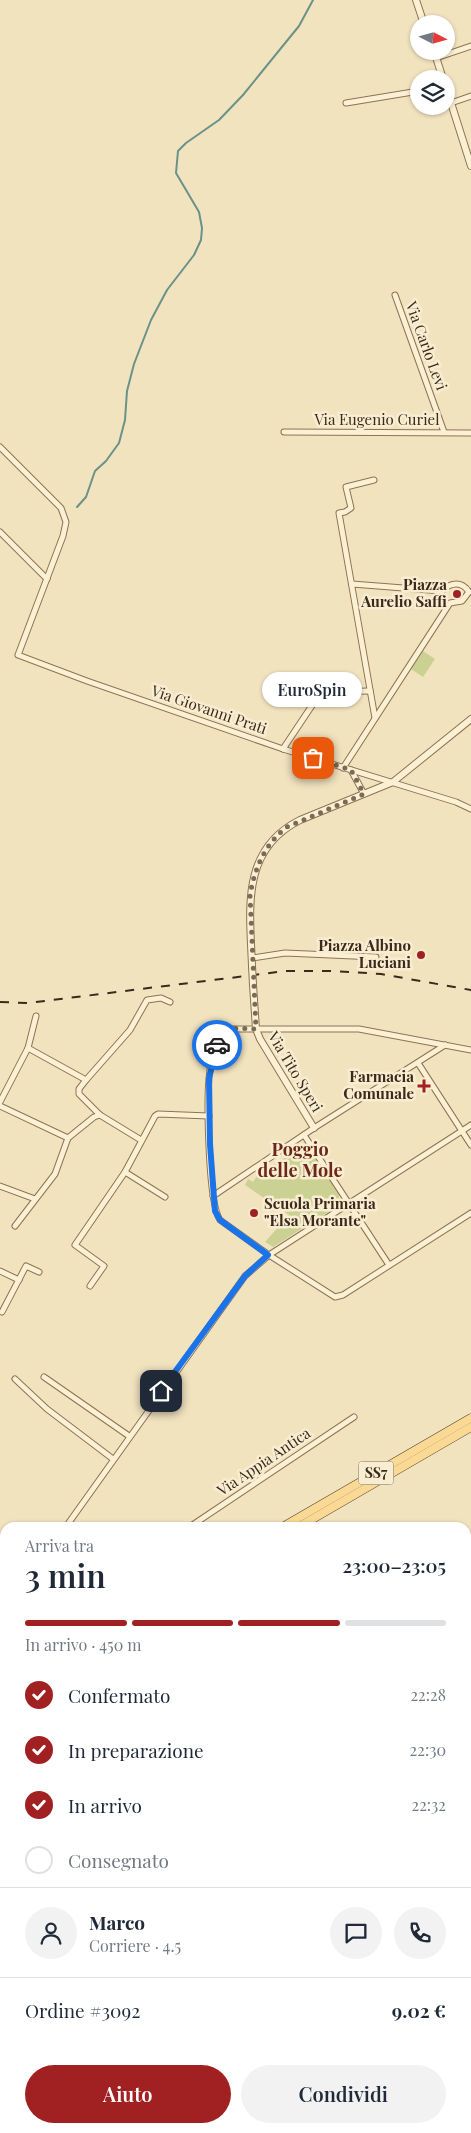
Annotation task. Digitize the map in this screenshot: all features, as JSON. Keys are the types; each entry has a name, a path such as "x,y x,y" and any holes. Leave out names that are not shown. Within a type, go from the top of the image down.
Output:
{"main road":[{"name":"SS7","path":"292,1522 471,1418"},
{"name":"SS7","path":"307,1522 471,1427"}],"street":[{"path":"416,0 421,15"},
{"path":"455,51 471,46"},
{"path":"346,103 410,93"},
{"path":"455,102 471,96"},
{"path":"455,113 471,166"},
{"name":"Via Carlo Levi","path":"395,295 444,432"},
{"name":"Via Eugenio Curiel","path":"284,432 471,433"},
{"name":"Via Giovanni Prati","path":"0,447 59,505 64,514 65,532 18,655 283,749 456,802 471,810"},
{"path":"374,480 346,486 351,508 339,513 375,718"},
{"path":"0,532 48,579"},
{"path":"343,768 450,603 462,601 470,592 463,585 455,584 450,584 442,591 352,584"},
{"path":"283,749 321,692 370,691"},
{"path":"256,1029 252,984 250,895 259,860 276,835 287,827 393,782 471,719"},
{"path":"351,770 364,794"},
{"path":"252,958 285,953 376,957"},
{"path":"141,1140 100,1115 78,1093 78,1089 130,1030 147,1000 162,998 170,1002"},
{"path":"0,1102 28,1048 36,1016"},
{"name":"Via Tito Speri","path":"256,1029 260,1039 314,1128"},
{"path":"471,1050 359,1029 228,1030 219,1038 209,1075 213,1196 215,1211 220,1220 268,1255 335,1296 343,1295 471,1213"},
{"path":"213,1196 314,1128 445,1045"},
{"path":"28,1048 86,1080"},
{"path":"418,1063 471,1145"},
{"path":"0,1106 68,1138"},
{"path":"90,1286 104,1266 75,1245 125,1172 157,1114 209,1116"},
{"path":"15,1226 55,1174 68,1138 94,1117 100,1115"},
{"path":"69,1522 245,1276 268,1255 471,1125"},
{"name":"Via Tito Speri","path":"304,1135 389,1264"},
{"path":"125,1172 165,1197"},
{"path":"0,1186 35,1199"},
{"path":"2,1312 26,1266 39,1272"},
{"path":"0,1271 19,1280"},
{"path":"44,1377 129,1436"},
{"path":"15,1379 47,1410 114,1459"},
{"name":"Via Appia Antica","path":"197,1522 354,1417"}],"green space":[{"path":"423,651 435,659 423,677 411,669"},
{"path":"305,1145 339,1194 339,1201 336,1207 273,1247 265,1242 289,1215 245,1185 248,1179 253,1182 257,1176"}],"waterway":[{"path":"77,507 86,497 95,471 106,461 119,443 125,420 127,391 134,364 151,320 167,290 194,255 201,240 202,228 199,212 176,173 178,151 186,143 219,120 243,95 299,26 313,0"}],"railway":[{"path":"0,1002 28,1003 286,971 334,971 381,974 471,990"}],"way so far":[{"path":"217,1045 221,1034 228,1030 256,1029 252,984 250,895 253,877 261,856 276,835 287,827 364,794 351,770 313,758"}],"place":[{"name":"Piazza Aurelio Saffi","path":"457,594"},
{"name":"EuroSpin","path":"313,758"},
{"name":"Piazza Albino Luciani","path":"421,955"},
{"name":"Farmacia Comunale","path":"424,1086"},
{"name":"Scuola Primaria \"Elsa Morante\"","path":"254,1213"}],"district":[{"name":"Poggio delle Mole","path":"300,1160"}],"route":[{"path":"161,1391 245,1276 268,1255 220,1220 215,1211 210,1144 209,1078 217,1045"}]}
